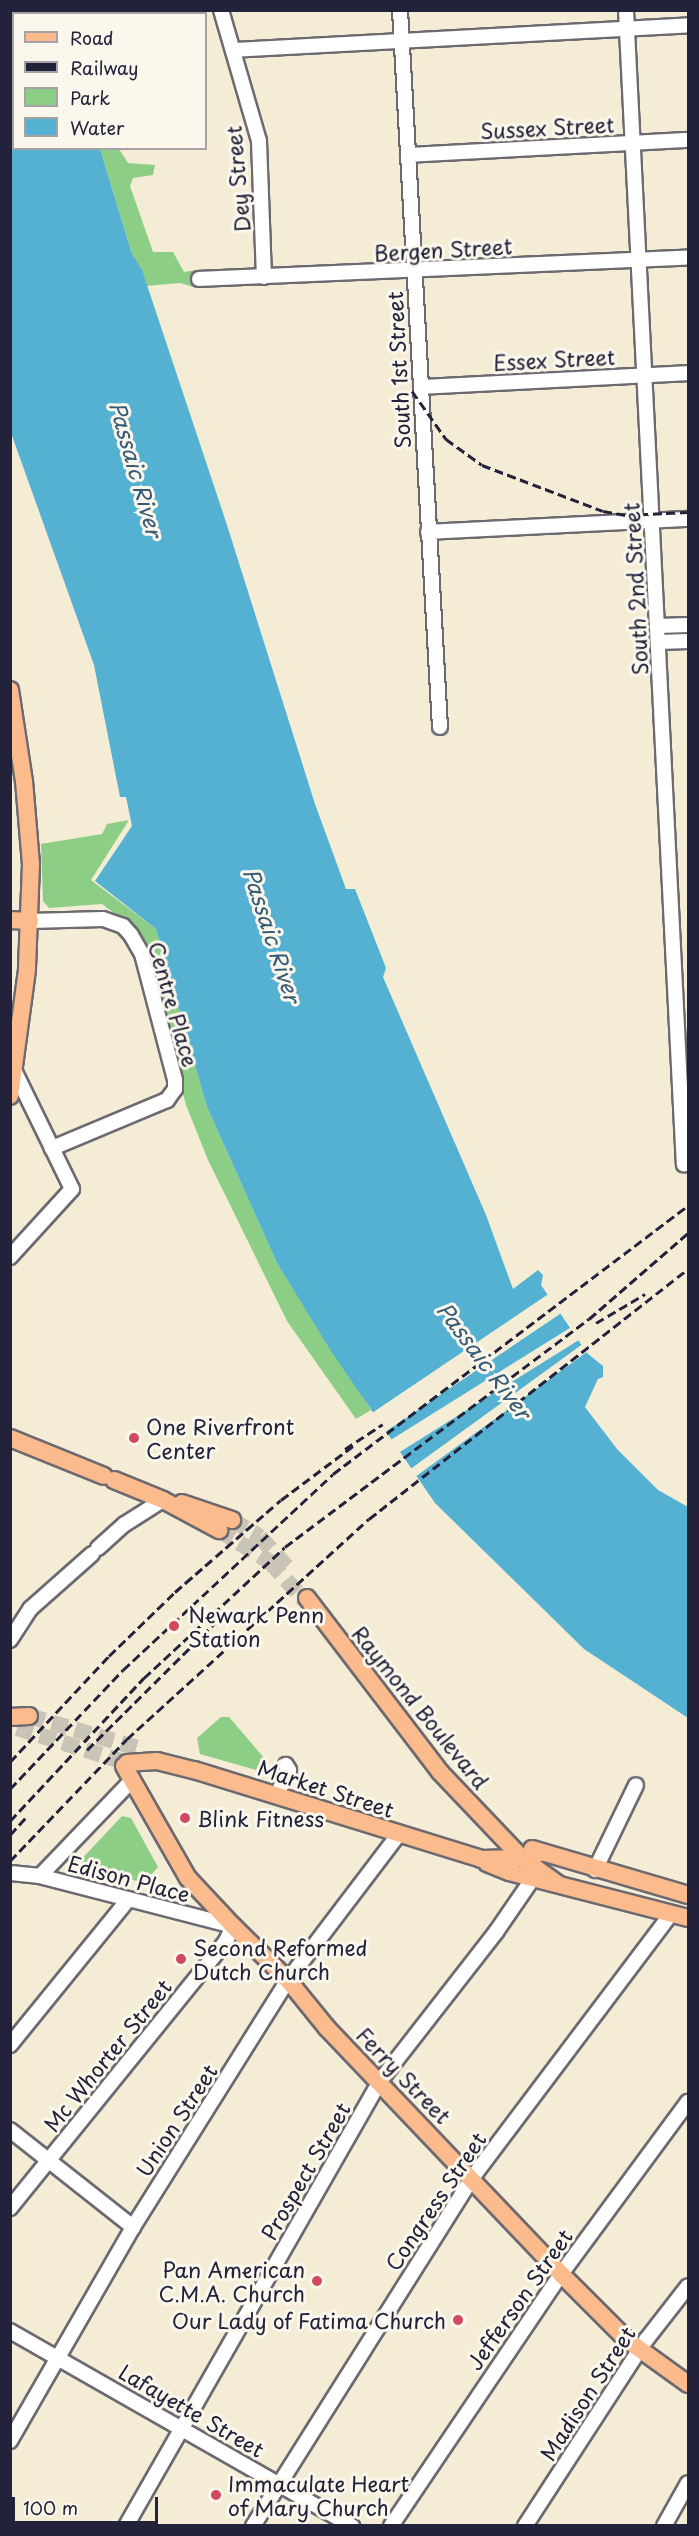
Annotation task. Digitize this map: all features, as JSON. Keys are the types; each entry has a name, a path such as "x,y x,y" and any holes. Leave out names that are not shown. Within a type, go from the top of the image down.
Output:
{"main road":[{"path":"10,690 30,825 30,921 10,1096"},
{"path":"10,920 30,921"},
{"path":"10,1438 225,1525"},
{"name":"Raymond Boulevard","path":"306,1599 440,1772 522,1858"},
{"path":"13,1723 29,1716"},
{"name":"Market Street","path":"141,1749 157,1761 481,1859 493,1867 540,1864 595,1870 688,1895"},
{"path":"128,1769 157,1761"},
{"name":"Ferry Street","path":"128,1769 188,1878 232,1926 288,1980 327,2028 380,2081 561,2274 640,2349 688,2384"},
{"path":"455,1851 484,1848 491,1828"},
{"name":"Raymond Boulevard","path":"491,1828 540,1864 558,1884 672,1914"},
{"name":"Market Street","path":"481,1859 522,1858 540,1864"},
{"path":"672,1914 688,1918"}],"street":[{"name":"Dey Street","path":"221,10 259,141 264,277"},
{"name":"South 1st Street","path":"400,10 440,727"},
{"name":"South 2nd Street","path":"626,10 658,626 682,976 684,1165"},
{"path":"233,50 688,25"},
{"name":"Sussex Street","path":"408,155 688,140"},
{"name":"Bergen Street","path":"199,279 414,272 688,258"},
{"name":"Essex Street","path":"421,387 688,374"},
{"path":"428,532 688,519"},
{"path":"658,626 688,625"},
{"path":"659,642 688,640"},
{"name":"Centre Place","path":"30,921 103,919 123,926 142,954 175,1080 175,1089 167,1100 52,1149"},
{"path":"10,1257 72,1189 14,1070"},
{"path":"10,1640 30,1609 125,1524 163,1500"},
{"path":"276,1796 289,1770 286,1765"},
{"path":"40,1876 128,1769"},
{"path":"595,1870 636,1785"},
{"name":"Union Street","path":"10,2441 133,2227 288,1980 398,1835"},
{"name":"Prospect Street","path":"126,2526 180,2427 380,2081 477,1958 540,1864"},
{"name":"Edison Place","path":"13,1875 40,1876 232,1926"},
{"path":"10,2045 128,1900"},
{"name":"Congress Street","path":"253,2526 276,2483 472,2178 672,1914"},
{"name":"Mc Whorter Street","path":"10,2208 226,1941 232,1926"},
{"name":"Jefferson Street","path":"391,2526 561,2274 687,2106"},
{"path":"10,2130 133,2227"},
{"name":"Madison Street","path":"525,2526 640,2349 688,2286"},
{"name":"Lafayette Street","path":"10,2331 352,2526"},
{"path":"664,2526 688,2482"}],"green space":[{"path":"100,150 120,150 128,163 155,165 153,175 133,178 130,186 153,252 173,252 184,272 197,270 197,288 180,283 146,286 132,254"},
{"path":"129,820 91,880 156,929 207,1107 277,1263 371,1410 356,1419 287,1321 208,1160 186,1105 141,934 102,904 49,908 43,901 41,844 102,834 107,824"},
{"path":"221,1717 229,1717 265,1759 256,1770 200,1754 197,1738"},
{"path":"122,1816 131,1818 158,1867 144,1883 76,1865"}],"water":[{"name":"Passaic River","path":"10,11 63,11 12,12 12,150 100,150 132,254 142,270 226,522 315,804 346,889 355,889 386,968 383,977 486,1215 513,1289 538,1270 543,1275 541,1285 587,1353 603,1366 603,1377 598,1379 585,1407 617,1449 658,1490 688,1507 688,1718 584,1649 435,1503 333,1354 277,1263 207,1107 156,929 95,881 132,826 126,797 120,797 94,665 11,433"}],"pier":[{"path":"550,1293 563,1312 383,1433 370,1414"},
{"path":"573,1326 581,1339 399,1453 391,1440"},
{"path":"584,1343 589,1350 415,1477 410,1469"}],"tunnel":[{"path":"232,1520 260,1537 287,1567"},
{"path":"219,1530 270,1562 304,1600"},
{"path":"29,1716 141,1749"},
{"path":"17,1728 127,1763"}],"railway":[{"path":"412,391 446,439 482,465 603,511 626,515 688,512"},
{"path":"10,1789 123,1670 333,1474 688,1206"},
{"path":"10,1821 144,1678 285,1547 589,1319 688,1233"},
{"path":"10,1861 127,1739 369,1519 688,1269"},
{"path":"596,1323 645,1294"},
{"path":"345,1449 383,1424"},
{"path":"10,1762 109,1656 175,1592 281,1500 353,1446"},
{"path":"87,1750 227,1611"},
{"path":"10,1835 26,1817"}],"place":[{"name":"One Riverfront Center","path":"134,1438"},
{"name":"Newark Penn Station","path":"174,1626"},
{"name":"Blink Fitness","path":"185,1818"},
{"name":"Second Reformed Dutch Church","path":"181,1959"},
{"name":"Pan American C.M.A. Church","path":"317,2281"},
{"name":"Our Lady of Fatima Church","path":"458,2320"},
{"name":"Immaculate Heart of Mary Church","path":"216,2495"}]}
